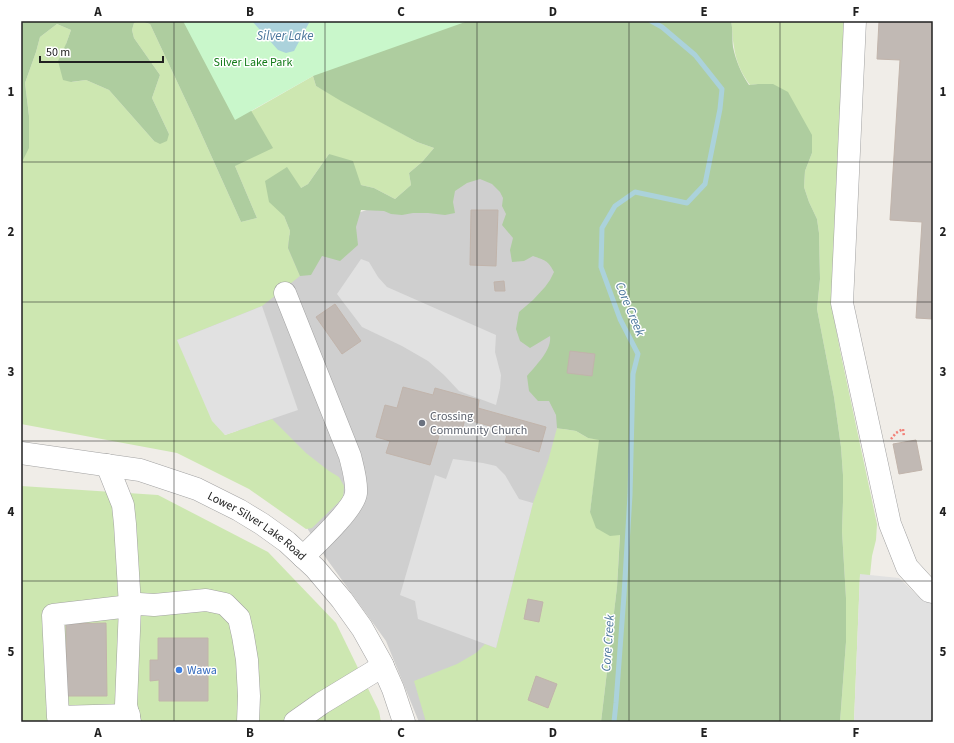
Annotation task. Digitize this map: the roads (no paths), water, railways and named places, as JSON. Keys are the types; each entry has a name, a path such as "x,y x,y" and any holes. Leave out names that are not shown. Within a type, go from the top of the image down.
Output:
{"street":[{"path":"855,21 842,303 890,524 907,567 929,591 933,592"},
{"path":"285,293 350,456 355,478 356,494 353,503 343,516 303,557"},
{"name":"Lower Silver Lake Road","path":"21,453 140,470 197,489 239,510 262,524 287,542 315,568 342,600 362,628 383,666 394,689 404,722"},
{"path":"107,465 123,505 125,524 130,606 126,705 130,718 58,717 53,615 130,606 139,604 154,605 206,600 225,604 239,618 247,660 249,696 248,722"},
{"path":"295,722 322,703 383,666"}],"water":[{"name":"Silver Lake","path":"252,21 310,21 294,51 286,53 278,50"}],"waterway":[{"name":"Core Creek","path":"614,722 630,495 633,374 638,354 620,319 601,267 602,228 615,206 635,192 687,203 705,184 720,109 722,89 695,55 662,27 651,21"}],"place":[{"name":"Crossing Community Church","path":"422,423"},
{"name":"Wawa","path":"179,670"}],"park label":[{"name":"Silver Lake Park","path":"253,62"}]}
